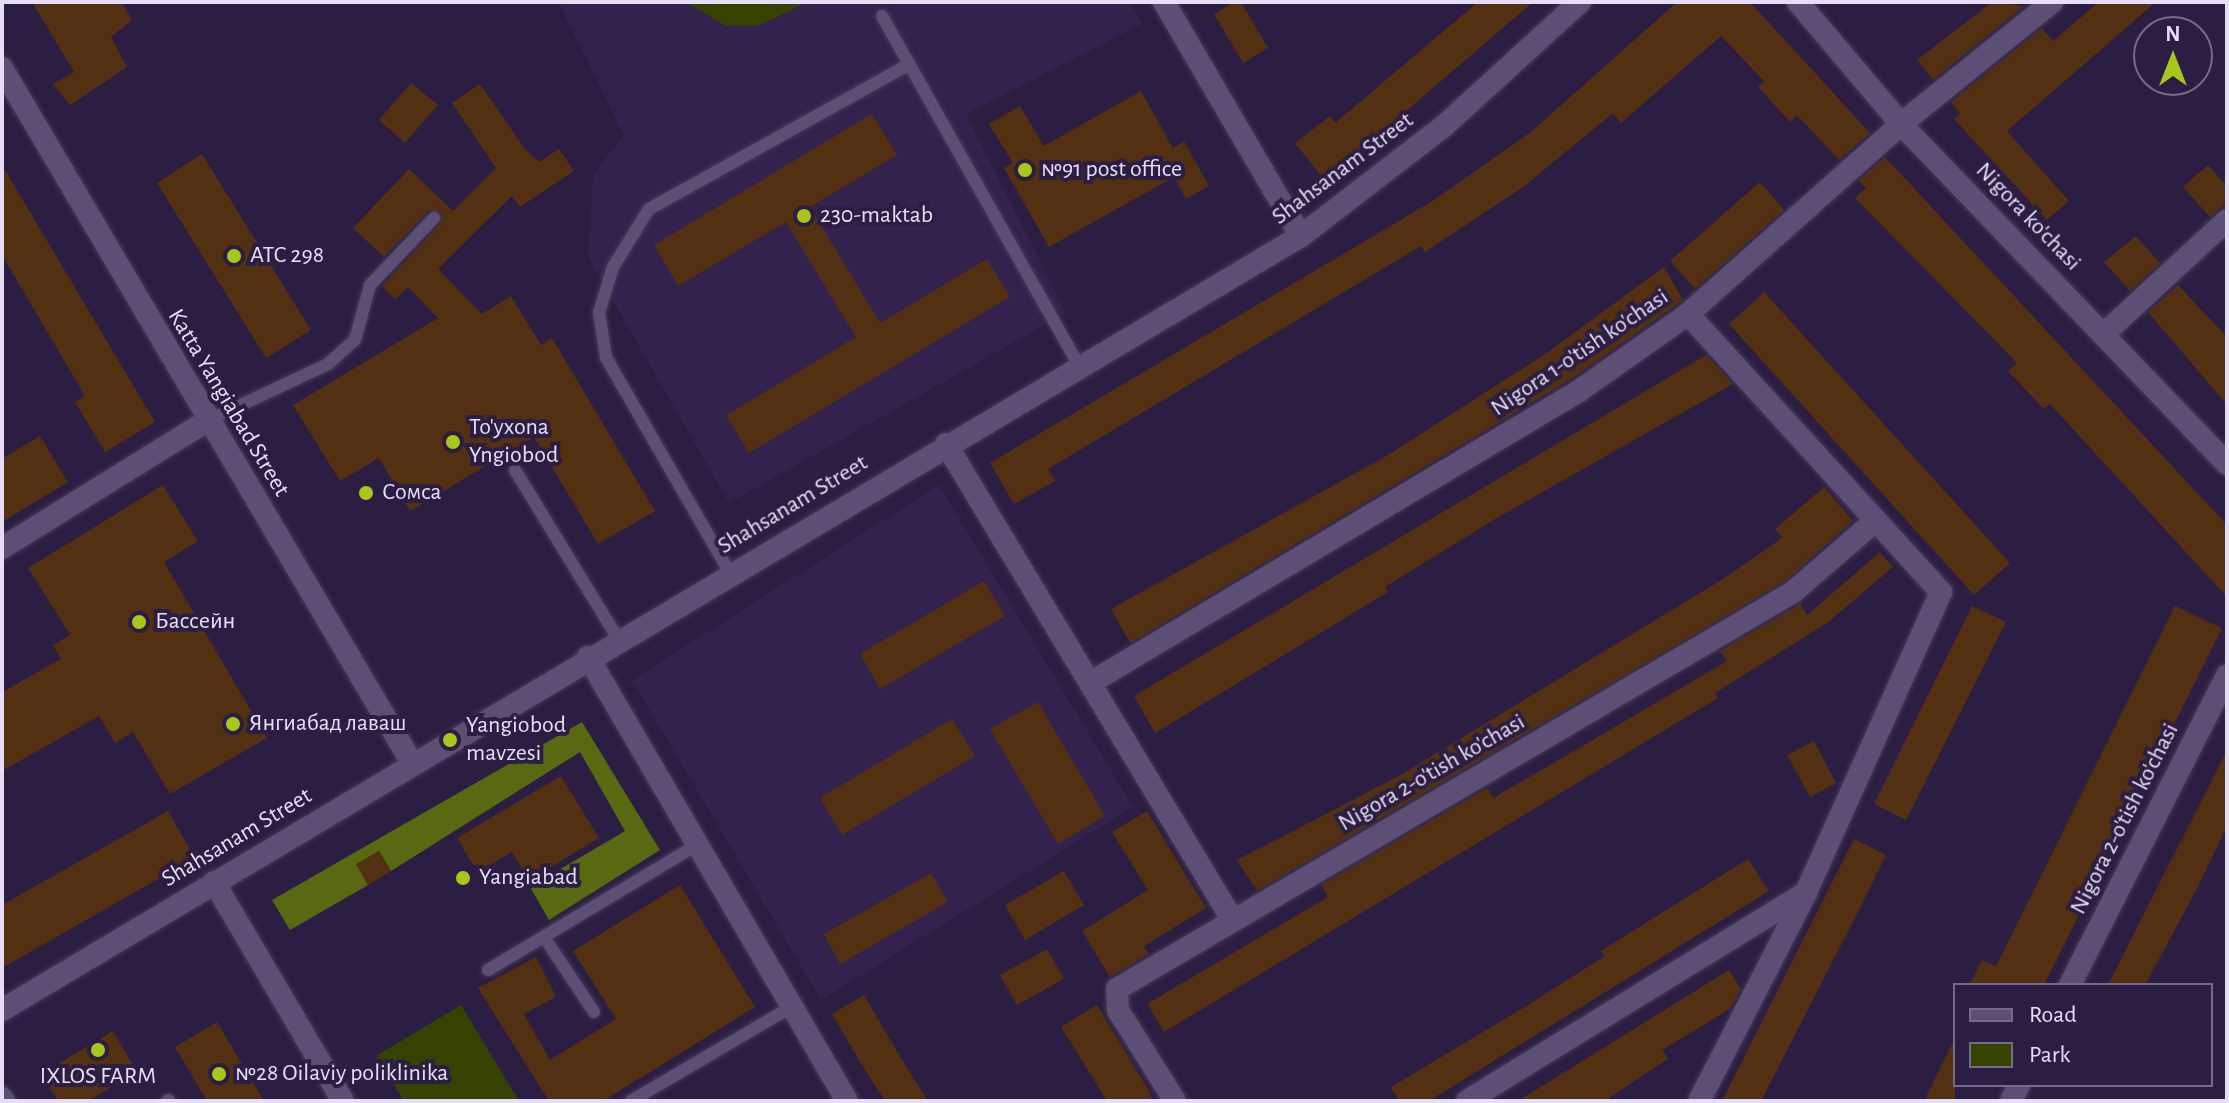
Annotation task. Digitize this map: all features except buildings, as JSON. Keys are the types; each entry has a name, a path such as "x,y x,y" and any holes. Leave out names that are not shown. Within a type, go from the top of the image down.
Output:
{"street":[{"path":"1164,2 1301,236"},
{"name":"Shahsanam Street","path":"2,1010 618,639 1301,236 1444,126 1580,2"},
{"name":"Nigora ko'chasi","path":"1798,2 1901,124 2105,333 2227,464"},
{"name":"Nigora 1-o'tish ko'chasi","path":"1090,683 1579,391 1688,314 1901,124 2052,2"},
{"name":"Katta Yangiabad Street","path":"2,68 207,421 412,763"},
{"path":"2105,333 2227,220"},
{"path":"1688,314 1941,592 1806,893 1699,1101"},
{"path":"2,548 207,421"},
{"path":"946,444 1232,919"},
{"name":"Nigora 2-o'tish ko'chasi","path":"1175,1101 1113,995 1232,919 1793,592 1875,521"},
{"path":"588,657 847,1101"},
{"name":"Nigora 2-o'tish ko'chasi","path":"2071,983 2227,676"},
{"path":"214,882 343,1101"},
{"path":"1467,1101 1806,893"}],"lane":[{"path":"882,16 1079,366"},
{"path":"730,573 606,357 599,313 613,267 649,209 909,64"},
{"path":"207,421 328,364 355,340 370,285 434,218"},
{"path":"515,470 618,639"},
{"path":"488,970 697,845"},
{"path":"544,937 594,1012"},
{"path":"631,1101 791,1007"}],"shaded area":[{"name":"230-maktab","path":"558,2 1130,2 1142,24 966,114 1066,313 729,503 588,257 593,175 624,135"},
{"path":"939,485 1133,807 821,1000 632,680"}],"green space":[{"path":"686,2 808,2 757,26 726,26"},
{"path":"582,722 660,850 549,920 530,887 625,831 580,752 391,871 379,851 357,864 368,885 290,930 272,900"},
{"path":"461,1005 519,1101 404,1101 376,1056"}],"place":[{"name":"№91 post office","path":"1025,170"},
{"name":"230-maktab","path":"804,216"},
{"name":"АТС 298","path":"234,256"},
{"name":"To'yxona Yngiobod","path":"453,442"},
{"name":"Сомса","path":"366,493"},
{"name":"Бассейн","path":"139,622"},
{"name":"Янгиабад лаваш","path":"233,724"},
{"name":"Yangiobod mavzesi","path":"450,740"},
{"name":"Yangiabad","path":"463,878"},
{"name":"IXLOS FARM","path":"98,1050"},
{"name":"№28 Oilaviy poliklinika","path":"219,1074"}]}
